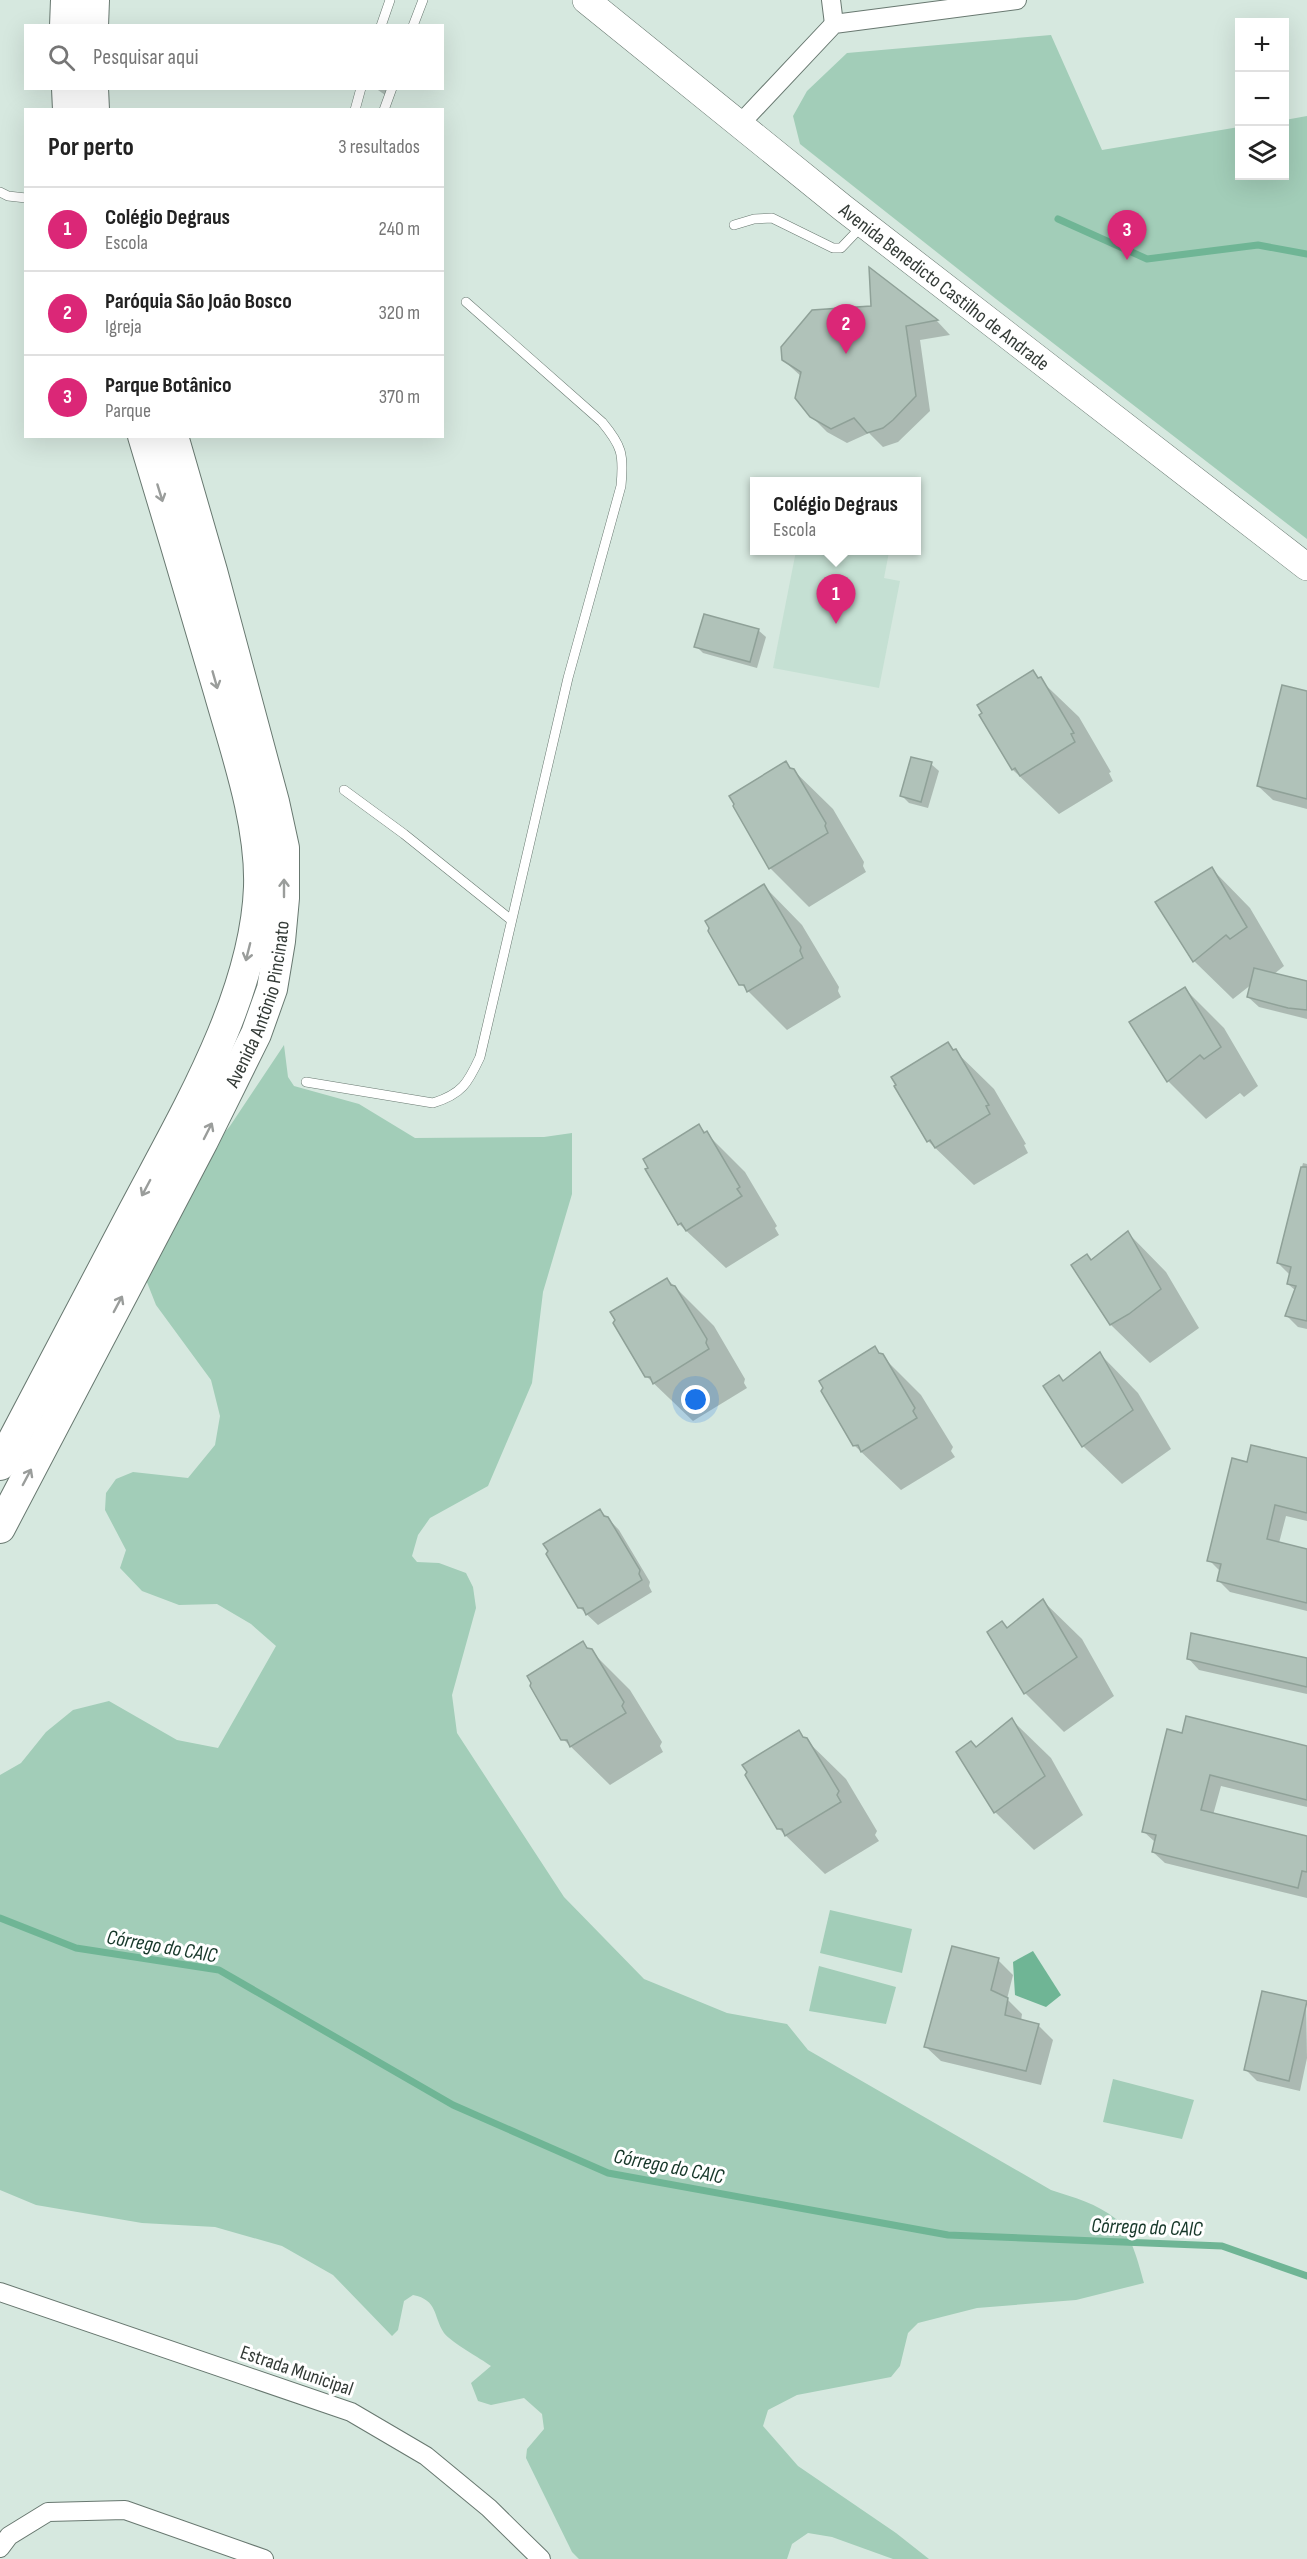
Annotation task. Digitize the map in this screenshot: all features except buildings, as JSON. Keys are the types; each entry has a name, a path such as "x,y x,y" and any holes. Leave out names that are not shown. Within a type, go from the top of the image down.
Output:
{"main road":[{"path":"65,24 66,0"},
{"path":"93,24 94,0"},
{"name":"Avenida Benedicto Castilho de Andrade","path":"595,3 739,125 863,224 1307,567"},
{"path":"67,90 68,108"},
{"path":"93,90 94,108"},
{"name":"Avenida Antônio Pincinato","path":"0,1465 206,1070 241,980 255,916 259,887 257,851 249,809 227,719 144,438"},
{"name":"Avenida Antônio Pincinato","path":"0,1528 252,1044 272,989 280,941 284,898 284,848 216,583 174,438"}],"street":[{"path":"831,0 834,24"},
{"path":"739,125 834,24 1017,0"},
{"name":"Estrada Municipal","path":"0,2292 351,2412 426,2456 489,2508 541,2559"},
{"path":"0,2548 9,2536 48,2512 125,2510 264,2559"}],"lane":[{"path":"383,24 390,0"},
{"path":"414,24 423,0"},
{"path":"356,108 360,90"},
{"path":"385,108 391,90"},
{"path":"0,192 8,196 24,198"},
{"path":"734,225 754,219 772,218 833,248 841,249 863,224"},
{"path":"306,1082 433,1103 450,1098 463,1088 480,1057 510,919 568,678 615,515 621,486 623,465 618,442 602,422 466,302"},
{"path":"344,790 404,834 510,919"}],"shaded area":[{"path":"1051,35 1102,150 1235,128 1235,180 1289,180 1289,119 1307,116 1307,539 996,299 800,144 793,116 807,91 847,53"},
{"path":"795,555 888,555 884,578 900,581 879,688 773,668"},
{"path":"284,1045 288,1077 294,1086 359,1104 415,1138 544,1137 572,1133 572,1194 543,1292 532,1383 488,1486 430,1518 418,1535 412,1556 417,1562 439,1563 466,1573 473,1587 476,1608 452,1695 457,1733 564,1897 644,1979 727,2013 787,2024 808,2050 1051,2190 1085,2202 1109,2214 1121,2225 1130,2240 1144,2283 1076,2300 977,2308 918,2323 908,2333 900,2366 891,2377 797,2395 768,2410 763,2426 798,2466 896,2533 929,2559 893,2559 832,2537 808,2533 792,2544 787,2559 579,2559 572,2552 526,2458 527,2449 544,2429 542,2414 524,2398 491,2405 478,2401 471,2383 491,2366 448,2337 431,2305 421,2297 413,2295 404,2301 398,2330 392,2336 333,2275 282,2246 215,2227 142,2223 36,2205 0,2190 0,1775 21,1763 46,1732 73,1710 109,1701 177,1740 218,1748 276,1646 251,1624 217,1604 179,1605 142,1591 120,1568 126,1550 105,1510 106,1493 116,1479 133,1472 188,1478 215,1445 220,1416 211,1380 156,1305 139,1262 185,1178 230,1126"},
{"path":"830,1910 912,1929 902,1973 820,1953"},
{"path":"1033,1951 1061,1995 1046,2007 1015,1995 1013,1962"},
{"path":"819,1966 896,1987 886,2024 809,2011"},
{"path":"1113,2079 1194,2100 1182,2139 1103,2122"}],"waterway":[{"path":"1058,219 1147,259 1258,245 1307,254"},
{"name":"Córrego do CAIC","path":"0,1918 76,1948 219,1970 453,2105 608,2173 948,2235 1222,2246 1307,2276"}],"place":[{"name":"Parque Botânico","path":"1127,260"},
{"name":"Paróquia São João Bosco","path":"846,354"},
{"name":"Colégio Degraus","path":"836,624"}]}
